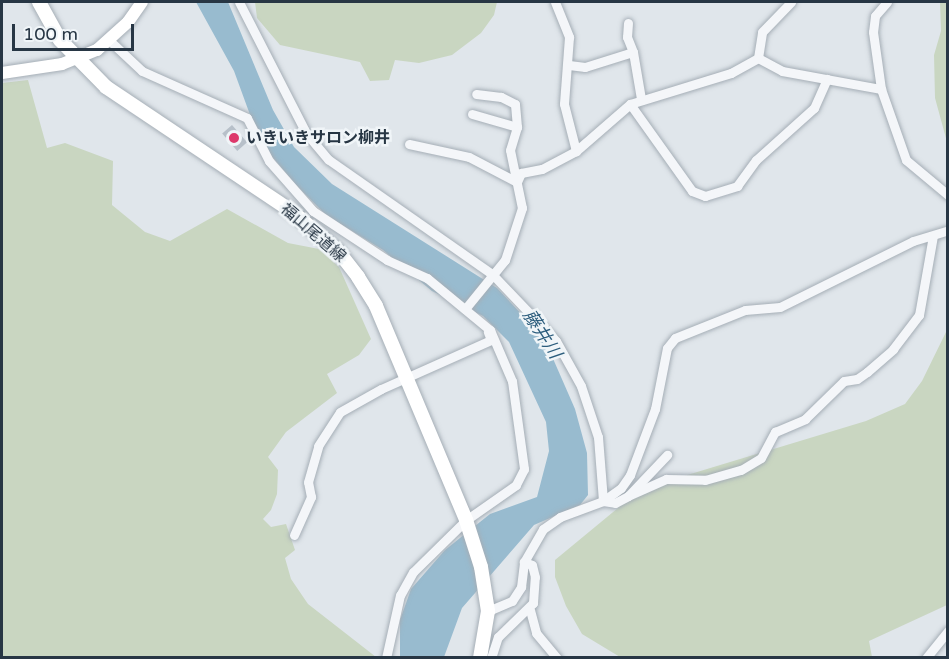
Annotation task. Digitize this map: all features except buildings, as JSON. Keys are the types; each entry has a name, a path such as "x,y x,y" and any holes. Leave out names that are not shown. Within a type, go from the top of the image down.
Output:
{"main road":[{"name":"福山尾道線","path":"39,2 60,40 77,60 106,87 294,213 338,251 358,277 375,306 467,523 488,605 480,657"}],"street":[{"path":"2,74 77,60 109,40 142,2"},
{"path":"239,2 306,133 329,160 493,275 556,341 581,386 598,437 603,501"},
{"path":"555,2 569,37 569,64 564,104 576,151"},
{"path":"758,58 762,32 791,2"},
{"path":"886,2 875,16 873,32 881,89 906,160 948,195"},
{"path":"628,23 627,37 633,52 641,99"},
{"path":"109,40 142,71 247,118 269,161 313,211 387,260 427,278 490,330 512,381 524,469 516,485 503,498 432,550 408,580 400,595 386,657"},
{"path":"569,64 585,67 633,52"},
{"path":"517,182 521,173 542,169 576,151 630,104 731,74 758,58"},
{"path":"758,58 782,71 881,89"},
{"path":"630,104 692,191 705,196 737,186 756,160 814,108 827,79"},
{"path":"465,309 506,260 521,221 517,182 510,150 517,127 515,104 501,97 476,94"},
{"path":"472,114 517,127"},
{"path":"409,144 469,157 517,182"},
{"path":"294,213 313,211"},
{"path":"488,605 513,601 521,587 524,562 543,529 560,517 603,501 630,475 655,409 667,348 675,338 745,310 780,307 913,241 948,230"},
{"path":"603,501 615,503 666,479 705,480 741,470 761,458 775,432 805,419 844,381 857,379 893,350 919,315 933,236"},
{"path":"294,535 311,497 308,482 318,446 340,412 406,377 491,340 490,330"},
{"path":"628,496 667,455"},
{"path":"524,562 532,565 535,577 530,610 536,633 557,657"},
{"path":"491,657 498,637 530,610"},
{"path":"927,657 948,631"}],"green space":[{"path":"255,2 497,2 494,15 481,33 452,55 419,63 395,60 389,80 370,81 360,62 280,45 257,18"},
{"path":"940,2 947,2 947,142 935,98 934,55 941,31"},
{"path":"28,80 47,148 65,143 113,161 112,205 145,232 170,241 227,209 288,243 319,249 339,267 371,339 359,355 327,374 337,393 286,432 268,457 278,470 277,494 271,510 263,519 271,527 286,524 295,550 285,558 291,579 308,604 376,657 2,657 2,83"},
{"path":"947,330 947,605 869,641 872,657 620,657 582,634 566,606 555,577 555,560 641,489 866,421 905,404 922,381"}],"water":[{"path":"196,2 228,2 273,110 294,147 332,184 497,288 544,338 575,409 587,453 588,495 580,505 534,525 462,608 444,657 400,657 400,620 411,589 445,550 490,514 537,497 549,451 546,422 509,342 483,316 432,291 383,250 326,215 296,185 270,154 253,123 234,71"}],"place":[{"name":"いきいきサロン柳井","path":"234,138"}],"water label":[{"name":"藤井川","path":"542,334"}]}
